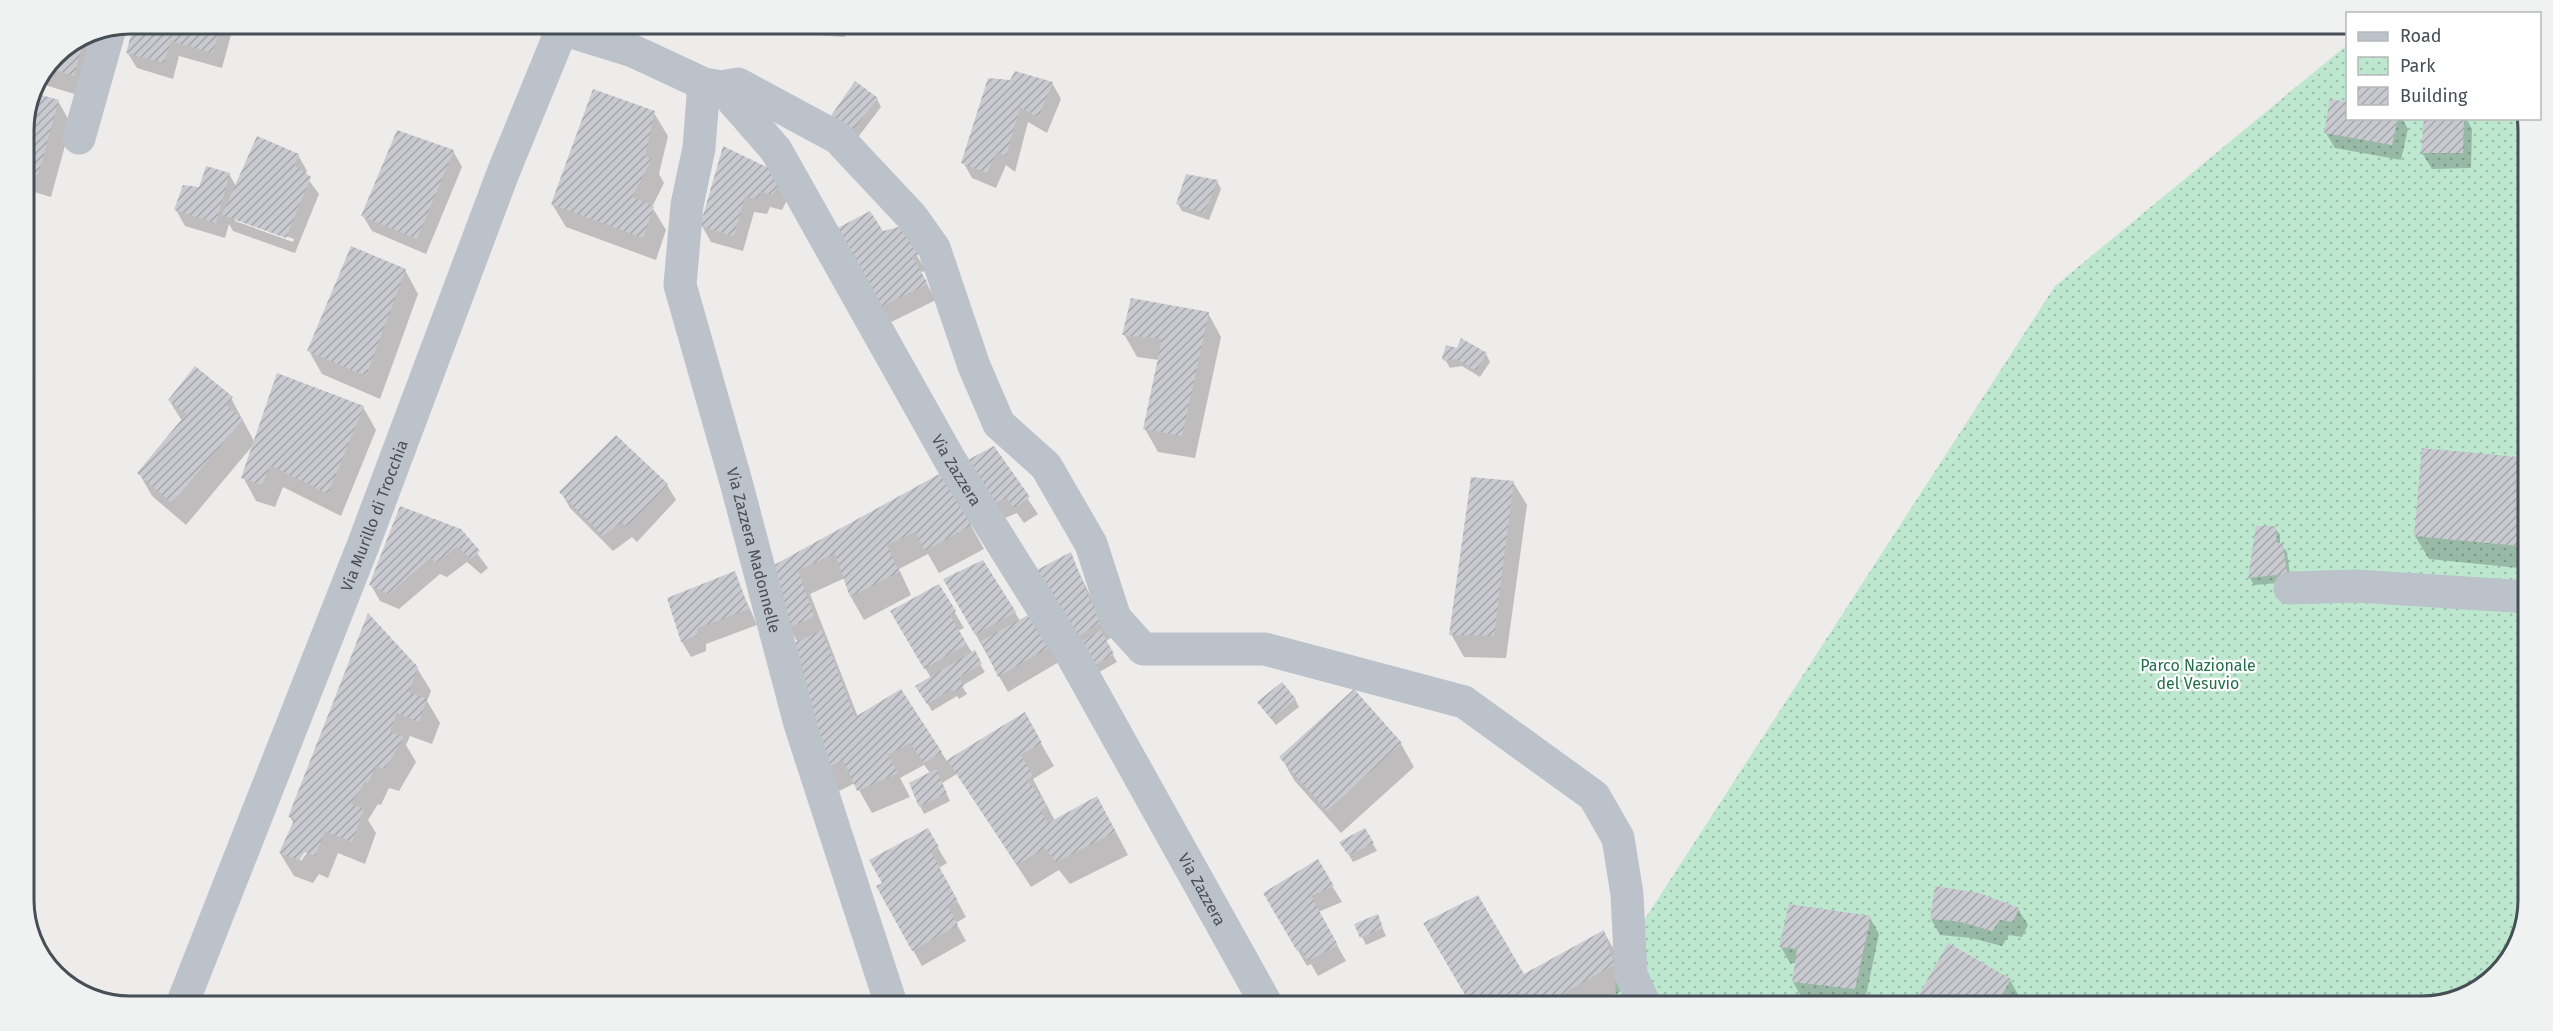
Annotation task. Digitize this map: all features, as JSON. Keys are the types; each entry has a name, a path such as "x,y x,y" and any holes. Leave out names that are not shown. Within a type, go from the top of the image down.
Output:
{"street":[{"name":"Via Murillo di Trocchia","path":"185,996 364,543 503,173 560,34"},
{"name":"Via Zazzera","path":"585,34 633,51 712,85 776,150 950,460 1078,667 1262,996"},
{"path":"79,138 107,38"},
{"path":"712,85 738,84 838,138 912,217 934,248 974,366 999,424 1046,466 1091,544 1115,618 1143,649 1265,650 1464,702 1594,796 1618,838 1627,894 1631,975 1641,996"},
{"name":"Via Zazzera Madonnelle","path":"712,85 687,206 680,285 740,493 800,724 888,996"},
{"path":"2290,588 2357,586 2518,596"}],"green space":[{"name":"Parco Nazionale del Vesuvio","path":"2346,46 2346,120 2518,120 2518,900 2517,919 2502,954 2486,973 2465,987 2435,996 1616,996 1615,965 2055,286"}],"building":[{"path":"131,34 218,34 213,53 171,41 164,63 126,53"},
{"path":"82,48 74,76 56,70 67,58"},
{"path":"1015,71 1053,82 1038,118 1020,107 1006,157 997,151 987,173 961,163 988,78 1010,80"},
{"path":"855,81 878,98 847,138 826,123"},
{"path":"593,89 655,111 645,156 652,159 632,197 654,206 643,238 551,204"},
{"path":"42,95 59,100 38,175 35,174 35,124"},
{"path":"2330,99 2346,102 2346,120 2398,120 2392,145 2324,133"},
{"path":"2424,120 2464,120 2463,153 2421,153"},
{"path":"397,130 454,150 417,239 361,216"},
{"path":"257,136 299,154 294,165 311,177 286,238 222,215"},
{"path":"723,146 783,175 773,195 761,192 758,199 745,197 734,236 700,226"},
{"path":"206,166 230,173 216,223 174,210 183,185 199,187"},
{"path":"1186,174 1218,180 1204,213 1176,204"},
{"path":"870,211 883,231 902,226 919,255 912,256 928,284 872,311 834,230"},
{"path":"351,246 406,269 366,376 307,351"},
{"path":"1131,298 1209,312 1182,436 1143,429 1162,339 1122,335"},
{"path":"1461,338 1487,353 1476,371 1457,359 1444,361 1442,358 1446,345 1457,348"},
{"path":"195,366 233,397 226,405 243,419 172,503 137,473 186,414 168,400"},
{"path":"277,373 364,406 328,494 270,465 262,485 241,478"},
{"path":"616,435 668,484 627,527 622,522 603,536 559,492"},
{"path":"994,446 1030,497 1014,508 1007,498 988,506 962,463"},
{"path":"2422,448 2518,457 2518,546 2414,536"},
{"path":"943,472 972,525 925,551 915,532 887,545 899,572 850,597 835,554 798,570 814,617 787,628 765,570"},
{"path":"1471,477 1514,481 1494,636 1449,635"},
{"path":"400,506 461,529 480,551 471,559 457,547 437,562 430,558 389,594 369,585"},
{"path":"2256,526 2276,526 2277,543 2283,543 2287,574 2248,578"},
{"path":"1071,552 1090,600 1103,621 1072,640 1031,573"},
{"path":"983,560 1016,612 975,635 943,579"},
{"path":"735,571 749,609 698,628 697,635 681,642 667,598"},
{"path":"939,584 956,611 950,615 967,644 924,669 890,611"},
{"path":"368,613 418,667 409,692 427,699 419,722 397,713 390,732 404,737 385,769 376,766 368,783 365,782 351,804 364,809 352,842 325,831 315,856 305,852 299,860 279,853 295,818 288,817"},
{"path":"1032,613 1051,646 998,677 981,641"},
{"path":"822,630 855,717 901,689 942,752 924,763 910,743 888,755 898,773 857,791 843,760 825,769 788,646"},
{"path":"1101,630 1114,654 1088,669 1075,645"},
{"path":"975,650 982,664 959,677 964,686 954,692 952,689 927,704 915,686"},
{"path":"1282,682 1296,699 1271,719 1257,702"},
{"path":"1354,689 1402,743 1327,811 1279,757"},
{"path":"1025,712 1042,743 1021,755 1033,775 1027,780 1047,805 1040,811 1048,823 1097,796 1116,832 1056,862 1045,848 1017,865 947,760"},
{"path":"936,769 947,793 919,807 909,783"},
{"path":"928,828 939,847 931,852 958,901 948,906 958,925 912,951 876,886 882,883 869,860"},
{"path":"1365,828 1374,843 1348,855 1339,842"},
{"path":"1318,859 1334,886 1311,896 1338,945 1308,961 1301,949 1297,951 1263,893"},
{"path":"1935,886 1979,893 2019,908 2013,922 2000,920 1992,931 1961,922 1930,919"},
{"path":"1478,895 1524,974 1604,930 1614,965 1559,996 1466,996 1423,923"},
{"path":"1789,904 1871,916 1855,989 1792,982 1797,949 1779,947"},
{"path":"1378,914 1383,928 1360,938 1354,924"},
{"path":"1948,943 2011,979 2001,996 1918,996"}]}
